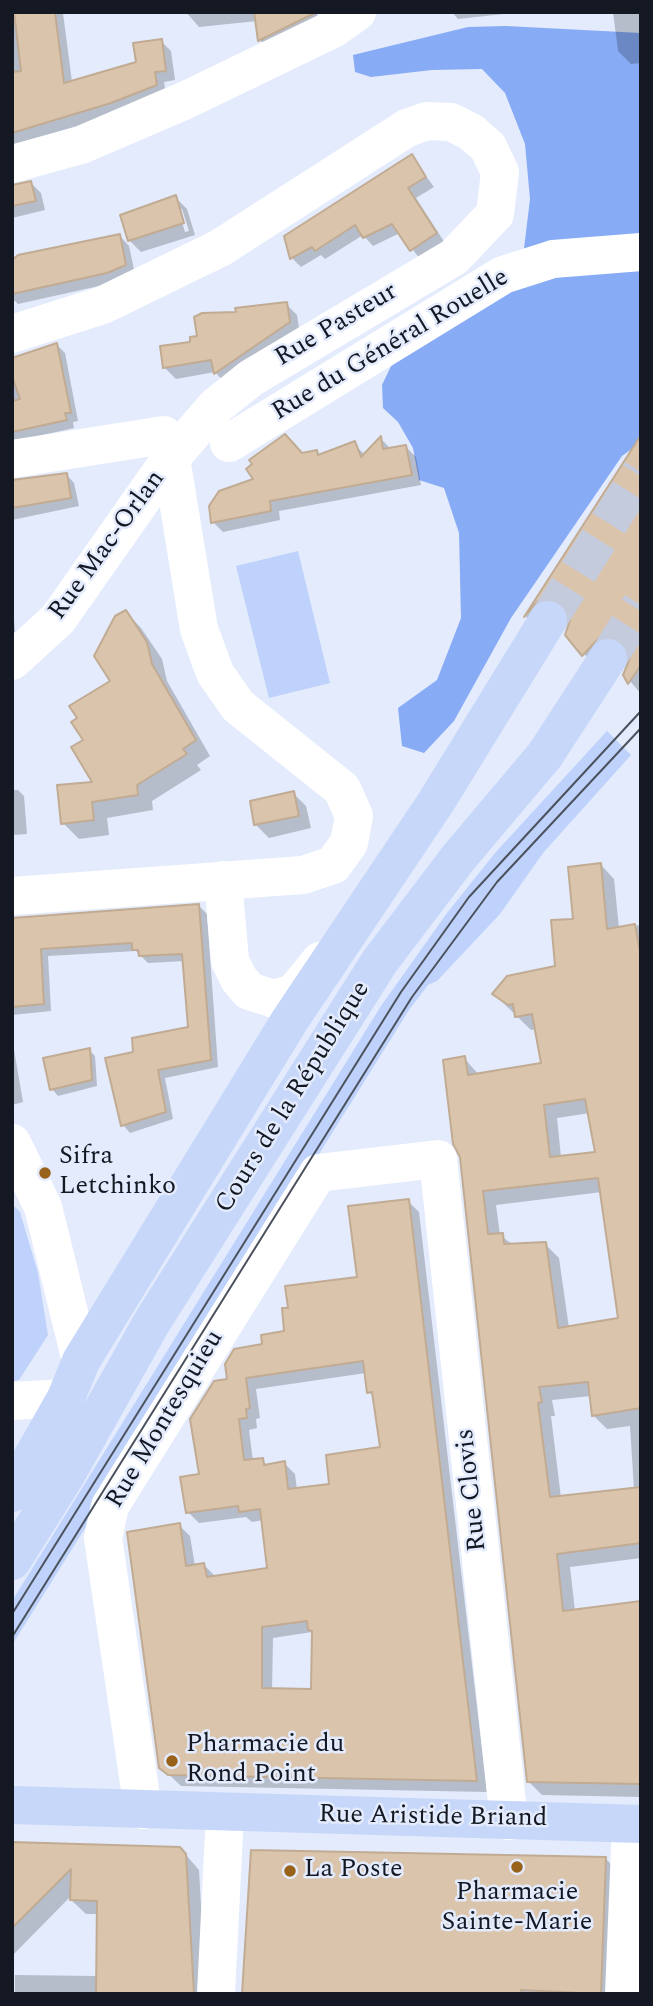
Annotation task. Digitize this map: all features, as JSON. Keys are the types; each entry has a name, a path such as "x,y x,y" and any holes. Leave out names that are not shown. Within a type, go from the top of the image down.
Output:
{"main road":[{"name":"Cours de la République","path":"12,1493 66,1398 81,1361 290,1020 436,803 548,620"},
{"name":"Cours de la République","path":"12,1561 66,1475 152,1322 380,961 459,857 545,755 608,658"},
{"name":"Rue Aristide Briand","path":"12,1805 636,1824"}],"street":[{"path":"12,164 81,145 186,100 333,29 356,12"},
{"name":"Rue Pasteur","path":"12,334 103,305 219,248 407,128 427,121 451,122 471,132 488,147 500,172 500,195 495,214 480,232 454,257 251,378 216,405 171,458"},
{"name":"Rue du Général Rouelle","path":"229,443 503,275 553,258 641,252"},
{"path":"12,459 164,435 171,458 199,629 215,673 238,706 342,789 354,816 349,843 333,865 303,875 12,896"},
{"name":"Rue Mac-Orlan","path":"12,660 58,619 171,458"},
{"path":"223,880 230,961 239,979 250,991 274,999 294,993 366,905"},
{"path":"12,1143 43,1207 81,1361"},
{"name":"Rue Montesquieu","path":"143,1810 103,1538 110,1506 318,1173 438,1159"},
{"name":"Rue Clovis","path":"438,1159 509,1821"},
{"path":"12,1401 66,1398"},
{"path":"216,1994 225,1813"},
{"path":"624,1994 636,1824"}],"shaded area":[{"path":"506,26 641,33 641,442 622,456 511,618 454,721 424,753 402,746 398,708 437,680 461,618 459,533 444,488 419,480 413,448 398,422 383,408 382,385 393,362 523,257 530,199 525,144 505,93 482,69 432,70 371,77 355,72 353,55 468,27"},
{"path":"298,551 330,683 269,698 236,566"},
{"path":"607,731 631,755 543,853 500,914 437,981 428,985 409,1010 12,1645 12,1601 381,1006 447,913 495,853"},
{"path":"12,1204 20,1212 38,1273 48,1335 19,1380 12,1381"}],"building":[{"path":"14,12 55,12 64,83 136,62 133,43 162,39 166,71 155,72 157,85 111,103 12,133 12,72 21,71"},
{"path":"254,12 317,12 258,41"},
{"path":"412,154 426,177 408,188 437,233 410,251 392,224 363,238 355,225 315,251 312,247 290,259 284,236"},
{"path":"31,181 36,201 12,206 12,185"},
{"path":"176,195 184,223 128,241 120,215"},
{"path":"120,234 126,265 107,273 12,294 12,260 18,255"},
{"path":"287,302 290,322 214,374 211,360 163,368 160,346 190,342 190,337 197,336 194,317 202,313 236,312 235,308"},
{"path":"57,343 71,413 65,413 67,420 12,432 12,401 20,399 12,376 12,358"},
{"path":"285,434 302,453 317,450 318,455 355,441 361,457 381,436 383,449 406,445 412,475 270,501 271,511 211,523 209,506 219,491 253,479 246,469 252,464 249,460"},
{"path":"641,435 641,665 628,684 623,675 630,658 627,648 619,639 610,636 599,638 582,656 565,635 570,620 567,609 560,602 549,598 538,601 524,617"},
{"path":"67,473 71,498 12,508 12,480"},
{"path":"126,610 147,642 152,664 196,740 183,749 187,754 137,785 138,795 92,802 94,820 61,824 57,785 92,782 71,747 83,740 71,722 77,718 69,706 110,681 94,656 115,616"},
{"path":"294,791 299,816 254,825 250,801"},
{"path":"601,863 607,929 635,924 641,957 641,1408 592,1416 588,1382 539,1387 542,1402 538,1403 550,1497 641,1487 641,1543 557,1554 563,1611 641,1601 641,1784 527,1782 460,1157 453,1144 443,1060 465,1056 468,1075 541,1063 532,1014 515,1017 513,1004 508,1005 492,994 507,976 555,966 551,920 573,919 568,867","holes":["585,1099 595,1152 550,1157 544,1105","598,1178 618,1318 558,1328 546,1242 504,1244 503,1233 488,1234 483,1191"]},
{"path":"199,904 211,1060 158,1070 166,1112 121,1126 105,1058 133,1052 132,1038 188,1027 182,954 139,956 138,950 132,950 132,943 41,949 44,1004 12,1007 12,918"},
{"path":"90,1048 92,1080 50,1090 43,1058"},
{"path":"409,1199 477,1781 168,1775 159,1768 127,1532 180,1523 186,1566 204,1563 207,1577 267,1568 260,1509 239,1512 238,1506 186,1513 180,1477 199,1474 190,1419 214,1381 227,1379 225,1364 234,1349 262,1344 261,1335 284,1331 282,1308 288,1308 285,1286 357,1277 348,1206","holes":["363,1361 367,1393 372,1392 380,1447 326,1455 329,1484 288,1489 285,1461 264,1465 263,1458 244,1460 239,1419 247,1418 246,1409 250,1408 246,1378","307,1621 308,1630 312,1631 311,1689 262,1688 262,1627"]},
{"path":"12,1842 180,1847 186,1854 194,1994 96,1994 97,1901 70,1900 71,1869 12,1928"},
{"path":"251,1850 606,1857 601,1994 521,1990 521,1994 242,1994"}],"tunnel":[{"path":"548,620 641,472"},
{"path":"608,658 641,605"}],"tram line":[{"path":"12,1614 401,992 469,897 641,711"},
{"path":"12,1637 412,997 497,882 641,728"}],"place":[{"name":"Sifra Letchinko","path":"45,1173"},
{"name":"Pharmacie du Rond Point","path":"172,1761"},
{"name":"Pharmacie Sainte-Marie","path":"517,1867"},
{"name":"La Poste","path":"290,1871"}]}
